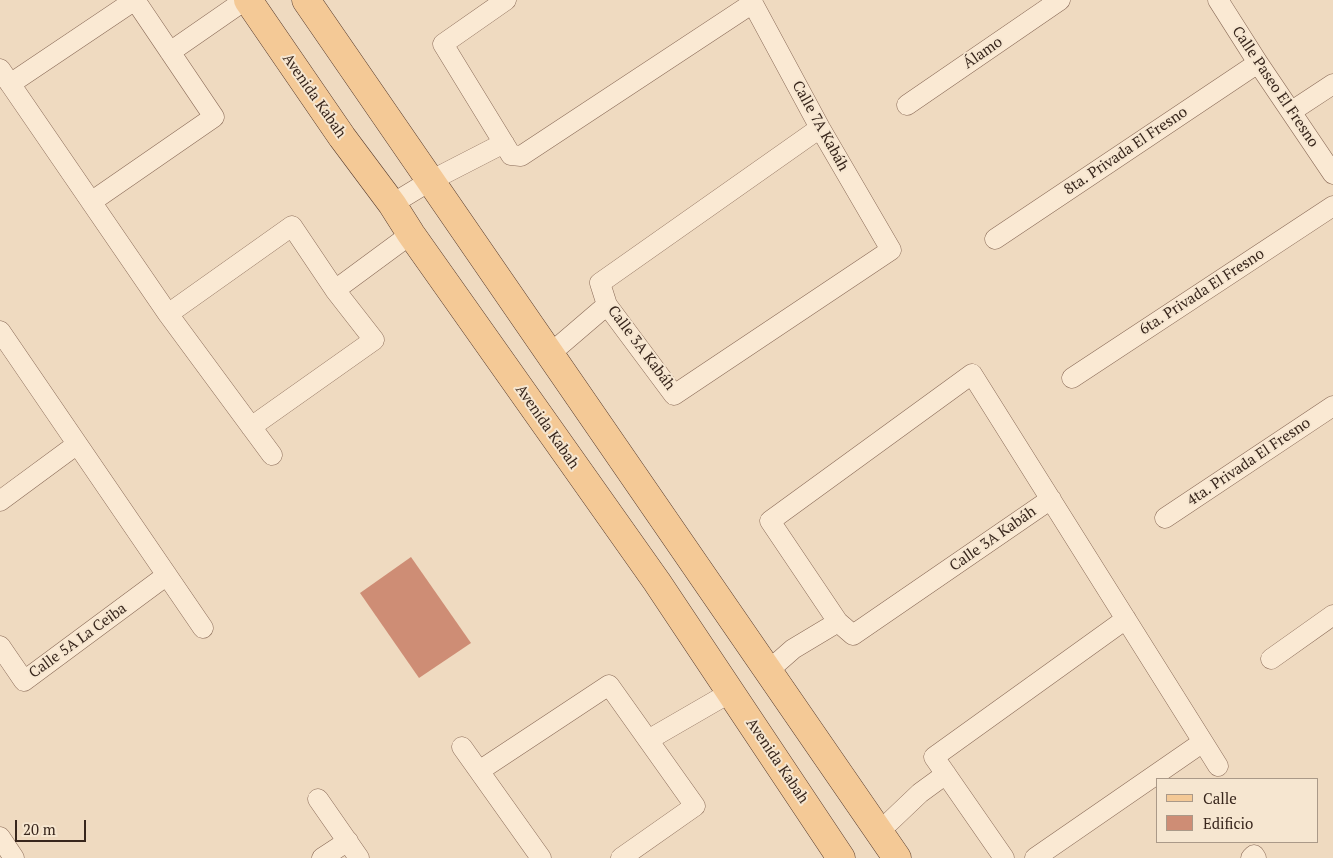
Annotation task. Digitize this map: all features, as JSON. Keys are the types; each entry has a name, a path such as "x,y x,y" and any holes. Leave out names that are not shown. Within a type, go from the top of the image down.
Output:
{"main road":[{"name":"Avenida Kabah","path":"248,0 342,137 392,204 411,234 657,582 841,858"},
{"path":"306,0 897,858"}],"street":[{"path":"91,202 214,116 135,0 5,76 91,202 168,314 272,455"},
{"path":"170,52 244,0"},
{"path":"506,0 443,44 511,155 521,156 752,2"},
{"name":"Álamo","path":"906,105 1060,0"},
{"name":"Calle Paseo El Fresno","path":"1218,0 1333,174"},
{"name":"Calle 7A Kabáh","path":"752,2 820,128 891,250"},
{"name":"8ta. Privada El Fresno","path":"995,239 1258,63"},
{"path":"1292,111 1333,84"},
{"name":"Calle 3A Kabáh","path":"820,128 600,283 607,305 674,395 891,250"},
{"path":"392,204 430,181 504,143"},
{"name":"6ta. Privada El Fresno","path":"1072,378 1333,206"},
{"path":"168,314 292,226 335,290 374,340 251,427"},
{"path":"335,290 411,234"},
{"path":"551,354 607,305"},
{"path":"0,331 76,445 203,628"},
{"name":"Calle 3A Kabáh","path":"1051,499 853,636 838,622 770,521 972,374 1051,499 1218,766"},
{"name":"4ta. Privada El Fresno","path":"1165,518 1333,406"},
{"path":"0,501 76,445"},
{"name":"Calle 5A La Ceiba","path":"0,646 24,681 167,575"},
{"path":"1271,659 1333,615"},
{"path":"1004,858 934,757 1126,619"},
{"path":"768,670 793,648 838,622"},
{"path":"479,771 609,685 695,806 621,858"},
{"path":"648,740 731,692"},
{"path":"1035,858 1203,742"},
{"path":"462,747 541,858"},
{"path":"879,832 920,793 946,774"},
{"path":"318,799 360,858"},
{"path":"0,836 14,858"},
{"path":"322,858 348,841"},
{"path":"1251,858 1254,855 1256,858"}],"building":[{"path":"411,557 471,643 419,678 360,593"}]}
